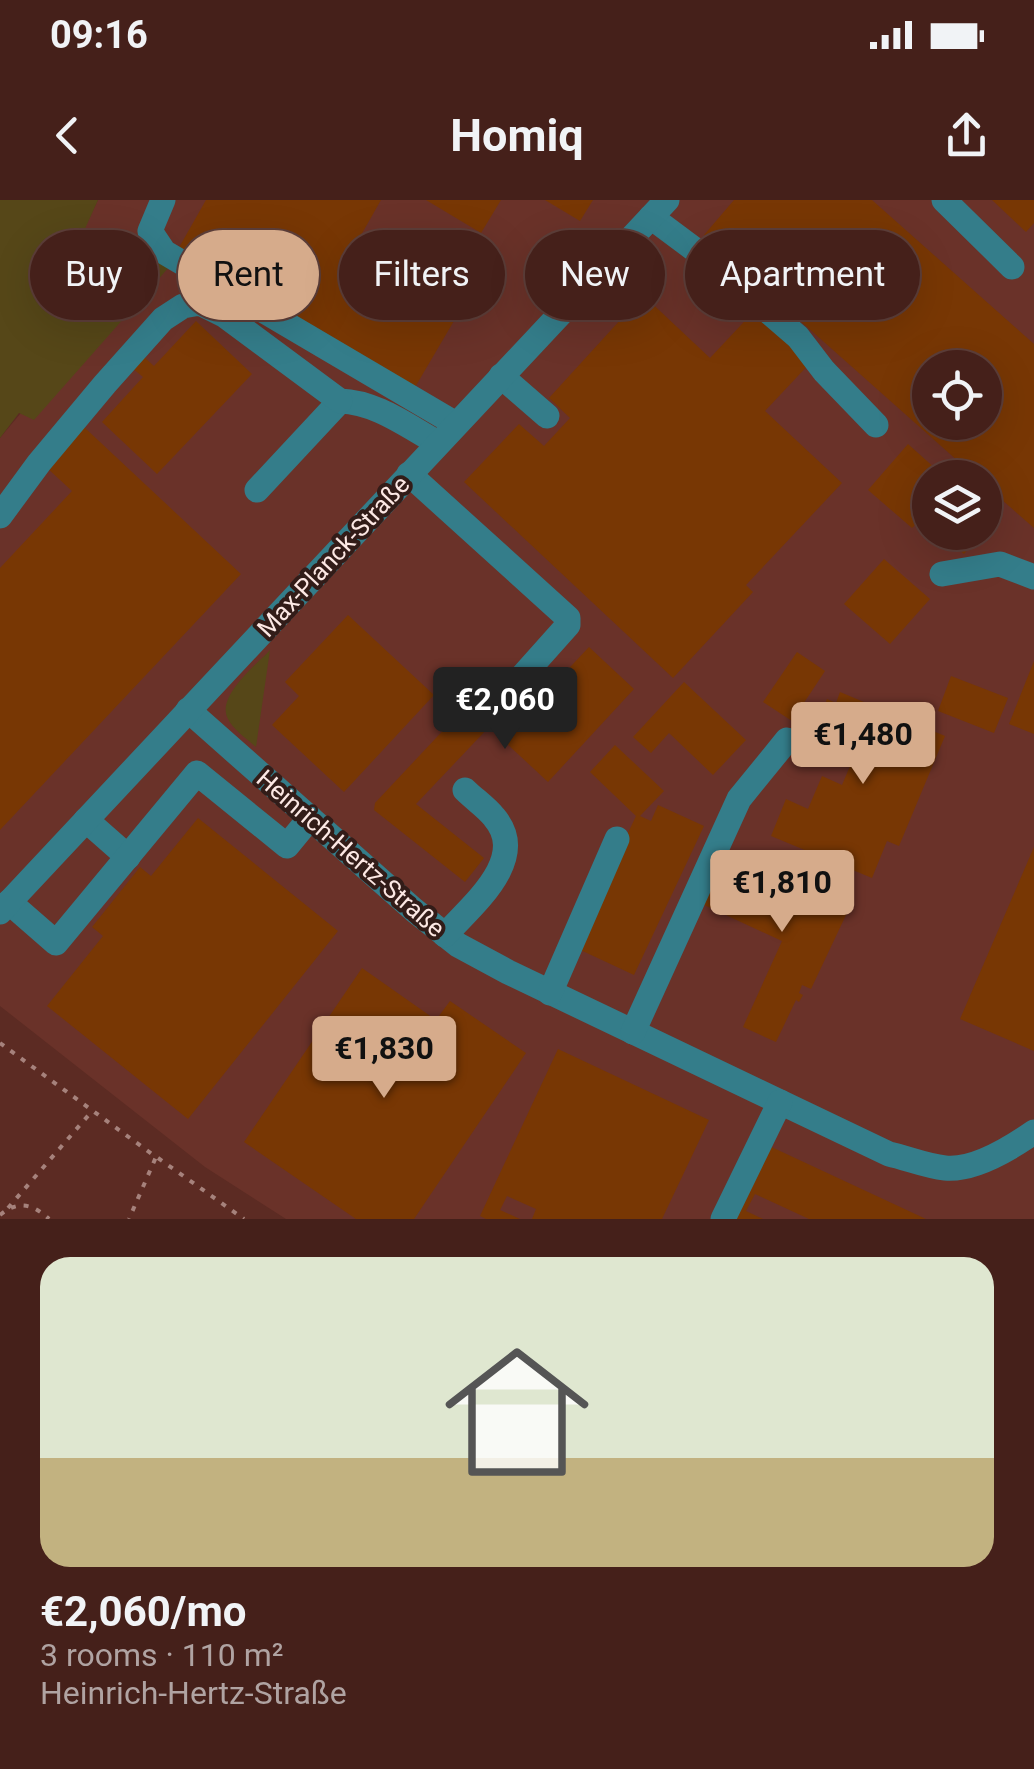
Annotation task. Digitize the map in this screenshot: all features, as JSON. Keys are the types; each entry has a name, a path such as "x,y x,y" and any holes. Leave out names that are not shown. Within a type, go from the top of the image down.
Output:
{"street":[{"path":"163,200 150,231 164,252 456,424"},
{"path":"944,200 1012,267"},
{"path":"659,209 710,261 798,337 824,371 876,425"},
{"name":"Max-Planck-Straße","path":"5,907 659,209"},
{"path":"0,516 38,462 163,319 183,306 200,303 224,315 340,401 358,401 377,408 438,443"},
{"path":"501,376 548,416"},
{"path":"256,490 340,401"},
{"path":"409,474 568,618 568,625 518,681"},
{"path":"942,574 1000,564 1034,577"},
{"name":"Heinrich-Hertz-Straße","path":"188,710 446,935 508,972 889,1154 948,1169 981,1162 1034,1132"},
{"path":"632,1032 739,800 787,740"},
{"path":"5,907 56,943 197,774 287,846 310,818"},
{"path":"446,935 500,871 506,855 502,828 465,790"},
{"path":"86,820 128,857"},
{"path":"550,992 618,840"},
{"path":"723,1219 780,1102"}],"path":[{"path":"0,1042 244,1219"},
{"path":"0,1215 93,1110"},
{"path":"130,1219 156,1157"},
{"path":"8,1208 24,1204 50,1219"}],"shaded area":[{"path":"0,200 98,200 84,230 30,230 30,320 122,320 34,420 19,413 0,438"},
{"path":"98,200 1034,200 1034,1219 286,1219 205,1167 0,1006 0,438 99,320 158,320 158,230 84,230"},
{"path":"158,259 170,266 158,280"},
{"path":"270,650 256,747 233,726 226,708 233,690"}],"building":[{"path":"206,200 381,200 364,230 339,230 339,320 454,320 414,389 296,320 319,320 319,230 189,230"},
{"path":"426,200 501,200 483,230 476,230"},
{"path":"545,200 593,200 580,221"},
{"path":"734,200 872,200 906,230 708,230"},
{"path":"992,200 1034,200 1034,223 1026,232"},
{"path":"920,243 1034,344 1034,528 1002,500 1002,460 957,460 934,440 1002,440 1002,350 912,350 912,420 799,320 920,320"},
{"path":"665,316 710,358 746,320 768,320 812,361 765,411 842,483 746,585 753,592 673,678 464,482 519,424 544,446 570,418 549,398 620,320 665,320"},
{"path":"196,321 252,374 157,474 102,422 143,377 132,368 143,356 154,366"},
{"path":"84,427 241,574 0,830 0,568 72,491 46,467"},
{"path":"908,444 926,460 912,460 912,528 868,490"},
{"path":"884,559 930,599 890,644 844,604"},
{"path":"348,615 434,695 344,792 272,725 299,696 285,682"},
{"path":"589,647 634,689 548,782 489,727 416,804 484,858 465,882 374,810 375,803 466,706 485,724 494,714 511,730"},
{"path":"797,652 825,671 792,721 763,702"},
{"path":"1034,661 1034,734 1009,724"},
{"path":"951,676 1008,698 994,733 938,711"},
{"path":"684,682 746,740 713,775 669,733 651,753 633,737"},
{"path":"840,692 945,736 899,846 887,841 872,878 771,836 786,799 808,809 822,776 842,785 856,752 821,738 830,716 822,712 827,699 836,703"},
{"path":"615,745 664,791 640,816 651,821 658,805 704,826 634,975 574,947 636,816 590,772"},
{"path":"198,818 338,931 188,1119 47,1006 103,936 92,927 140,867 151,876"},
{"path":"1034,847 1034,1051 960,1019"},
{"path":"721,862 781,890 791,869 854,898 811,989 802,985 799,993 803,995 799,1002 796,1000 776,1042 743,1027 782,941 702,904"},
{"path":"362,968 436,1020 450,1001 526,1053 414,1219 356,1219 244,1142"},
{"path":"558,1049 709,1120 662,1219 532,1219 536,1209 507,1196 500,1210 520,1219 480,1216"},
{"path":"765,1144 926,1219 809,1219 755,1194 746,1211 763,1219 730,1219"}]}
